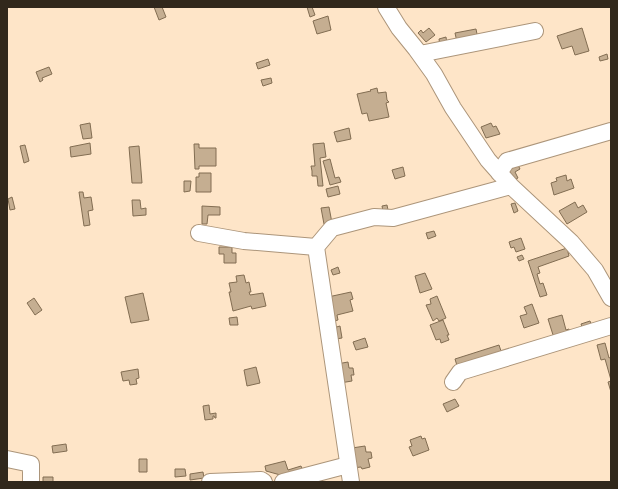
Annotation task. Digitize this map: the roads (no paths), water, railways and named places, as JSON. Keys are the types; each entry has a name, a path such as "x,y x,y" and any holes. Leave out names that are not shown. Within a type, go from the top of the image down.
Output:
{"street":[{"path":"386,7 399,28 434,74 453,108 488,160 511,186 571,242 595,270 611,298"},
{"path":"420,54 535,31"},
{"path":"499,173 507,161 611,131"},
{"path":"351,482 316,247 332,228 374,217 393,218 511,186"},
{"path":"199,233 244,241 316,247"},
{"path":"453,382 460,372 611,326"},
{"path":"7,459 31,464 31,482"},
{"path":"283,482 348,465"},
{"path":"210,482 261,480 264,482"}]}
